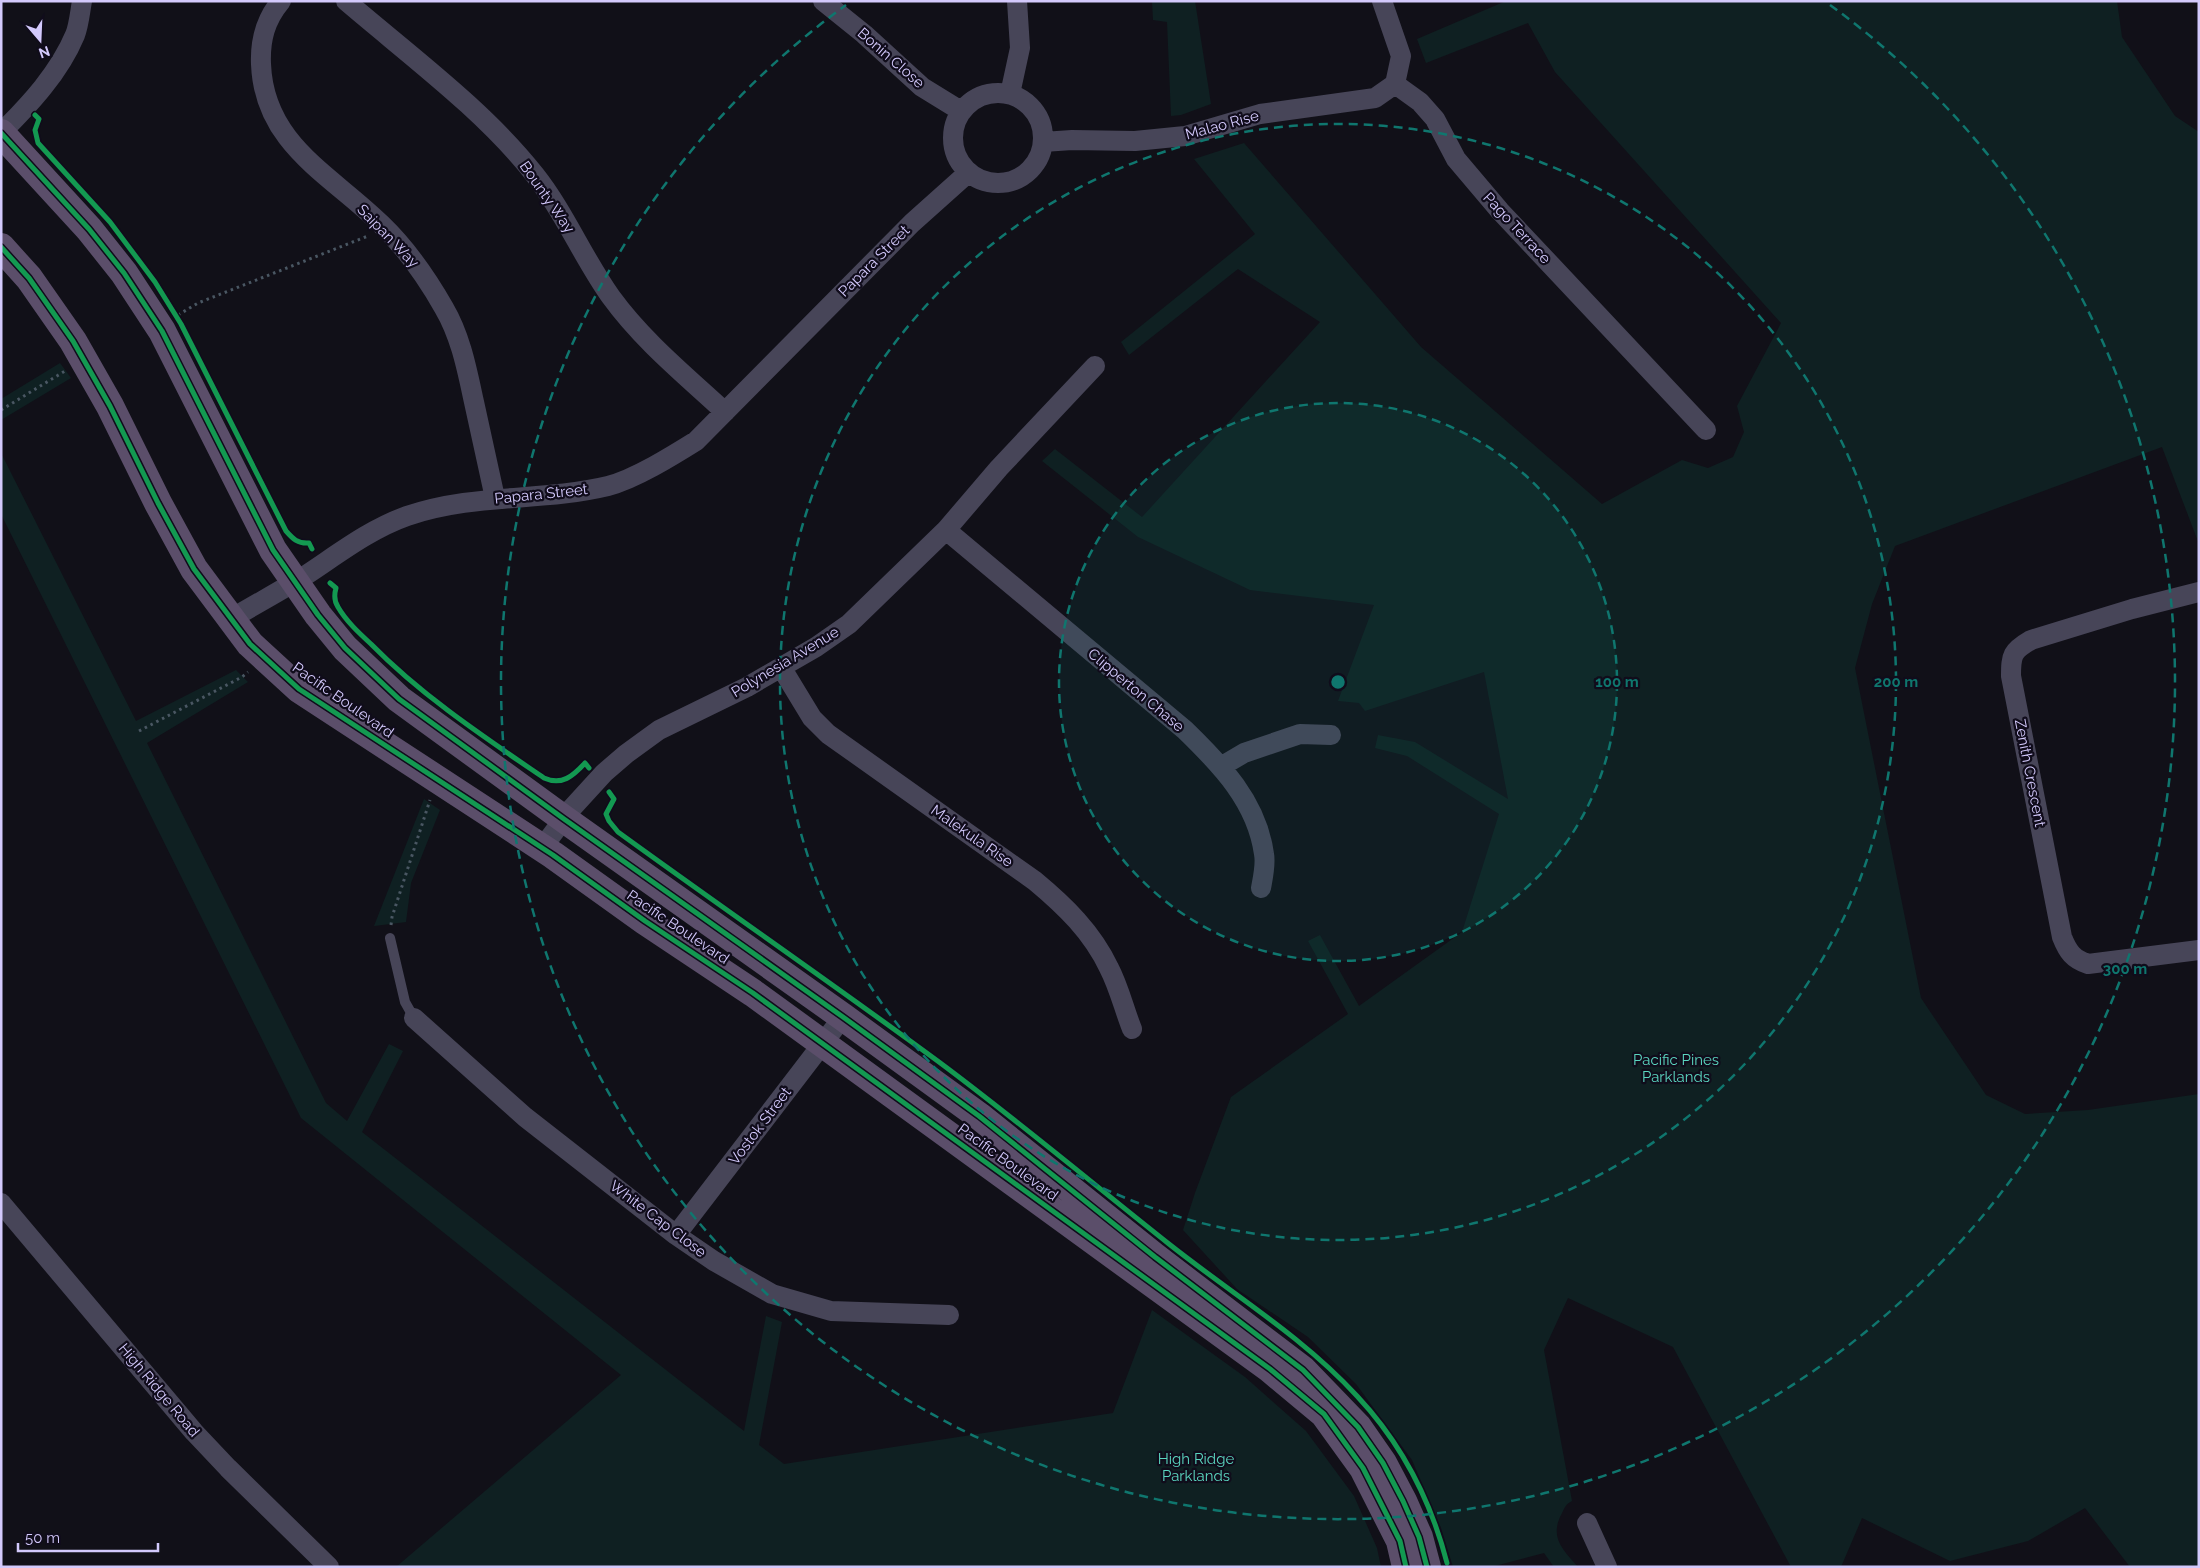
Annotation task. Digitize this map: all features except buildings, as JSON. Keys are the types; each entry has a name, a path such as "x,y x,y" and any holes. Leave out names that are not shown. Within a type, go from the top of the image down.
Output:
{"main road":[{"path":"1,133 89,229 124,274 157,323 253,512 294,582 345,648 399,699 564,819 843,1016 979,1116 1155,1257 1303,1370 1358,1428 1383,1463 1403,1501 1419,1538 1426,1567"},
{"name":"Pacific Boulevard","path":"1,247 29,278 73,342 110,406 158,503 194,569 250,644 299,688 542,848 823,1043 1262,1363 1324,1414 1363,1468 1400,1541 1406,1567"}],"street":[{"path":"1,133 57,69 75,34 82,1"},
{"name":"Saipan Way","path":"281,1 273,11 260,43 261,82 272,116 295,149 382,224 423,272 446,311 463,354 495,498"},
{"name":"Bounty Way","path":"346,1 501,136 534,174 558,206 611,296 640,332 725,412"},
{"name":"Bonin Close","path":"823,1 864,34 922,87 962,111"},
{"path":"1010,94 1020,48 1017,1"},
{"path":"1382,1 1401,56 1395,84"},
{"name":"Malao Rise","path":"1043,142 1072,140 1135,141 1185,136 1260,114 1375,98 1395,84"},
{"name":"Pago Terrace","path":"1395,84 1420,102 1435,120 1456,159 1500,211 1706,430"},
{"path":"996,92 1010,94 1024,100 1036,112 1042,126 1043,142 1039,158 1029,171 1015,180 999,183 983,180 969,172 958,159 953,143 954,126 962,111 971,101 983,95 996,92"},
{"name":"Papara Street","path":"231,618 294,582 365,535 406,516 449,504 495,498 565,494 611,486 658,464 696,441 912,223 969,172"},
{"name":"Polynesia Avenue","path":"542,848 564,819 604,773 660,730 747,687 816,647 849,624 946,530 999,468 1095,366"},
{"name":"Clipperton Chase","path":"946,530 1185,730 1222,766 1238,788 1258,824 1265,855 1262,888"},
{"name":"Zenith Crescent","path":"2199,592 2132,609 2031,640 2018,647 2011,658 2011,676 2062,937 2068,951 2076,960 2088,964 2199,950"},
{"name":"Malekula Rise","path":"780,667 812,718 828,734 1035,881 1066,907 1092,938 1110,968 1132,1029"},
{"path":"1222,766 1244,753 1300,734 1331,736"},
{"name":"Vostok Street","path":"676,1235 843,1016"},
{"name":"White Cap Close","path":"414,1018 525,1117 676,1235 714,1261 772,1294 831,1311 949,1315"},
{"name":"High Ridge Road","path":"1,1203 194,1432 329,1567"},
{"path":"1587,1522 1607,1567"}],"lane":[{"path":"390,938 405,1002 414,1018"}],"path":[{"path":"176,317 198,303 367,238 382,224"},
{"path":"172,310 181,324"},
{"path":"1,410 83,360"},
{"path":"139,731 242,677 264,656"},
{"path":"390,938 392,917 430,801 441,782"}],"green space":[{"path":"1152,1 1195,1 1211,104 1181,115 1171,116 1167,22 1153,20"},
{"name":"Pacific Pines Parklands","path":"1506,1 2117,1 2122,37 2175,116 2199,132 2199,544 2162,447 1895,546 1872,604 1855,668 1921,998 1986,1095 2025,1114 2088,1110 2199,1094 2199,1567 2130,1567 2085,1508 2028,1541 1950,1561 1862,1518 1841,1567 1791,1567 1673,1347 1568,1298 1544,1350 1572,1501 1568,1503 1558,1521 1557,1536 1562,1548 1578,1567 1554,1567 1544,1553 1491,1567 1453,1567 1441,1528 1412,1460 1356,1384 1308,1337 1237,1289 1183,1230 1231,1097 1348,1014 1308,941 1320,935 1359,1006 1462,932 1499,814 1407,756 1375,748 1378,735 1415,742 1508,799 1484,672 1365,711 1359,703 1338,701 1374,605 1250,590 1138,537 1042,461 1055,449 1142,517 1320,322 1238,269 1129,355 1121,342 1255,234 1194,159 1244,143 1421,347 1602,504 1682,460 1708,468 1733,457 1744,432 1737,406 1781,323 1555,72 1528,23 1426,63 1417,39"},
{"path":"60,363 71,378 1,420 1,399"},
{"name":"High Ridge Parklands","path":"1,453 136,721 236,670 248,682 147,743 326,1103 347,1121 389,1044 403,1051 362,1132 744,1431 766,1316 782,1322 759,1445 784,1464 1113,1413 1152,1310 1245,1377 1306,1431 1354,1496 1377,1548 1381,1567 396,1567 621,1375 301,1118 1,514"},
{"path":"424,799 440,810 411,883 406,922 374,926"}],"cycle path":[{"path":"35,115 39,119 35,130 38,143 110,222 155,282 181,324 286,531 296,540 302,543 309,543 312,549"},
{"path":"1,133 89,229 124,273 162,331 273,550 318,615 345,648 399,699 979,1116 1155,1257 1303,1370 1358,1427 1383,1463 1419,1537 1427,1567"},
{"path":"1,247 29,278 73,341 110,406 158,503 194,569 250,644 299,689 553,855 645,921 753,993 1270,1369 1324,1414 1363,1468 1400,1541 1406,1567"},
{"path":"330,583 336,588 335,598 337,605 357,631 411,681 476,731 544,778 550,780 562,780 572,776 585,763 589,768"},
{"path":"609,792 614,799 606,814 618,832 939,1062 1169,1244 1266,1316 1336,1374 1373,1414 1401,1453 1423,1495 1447,1563"}]}
